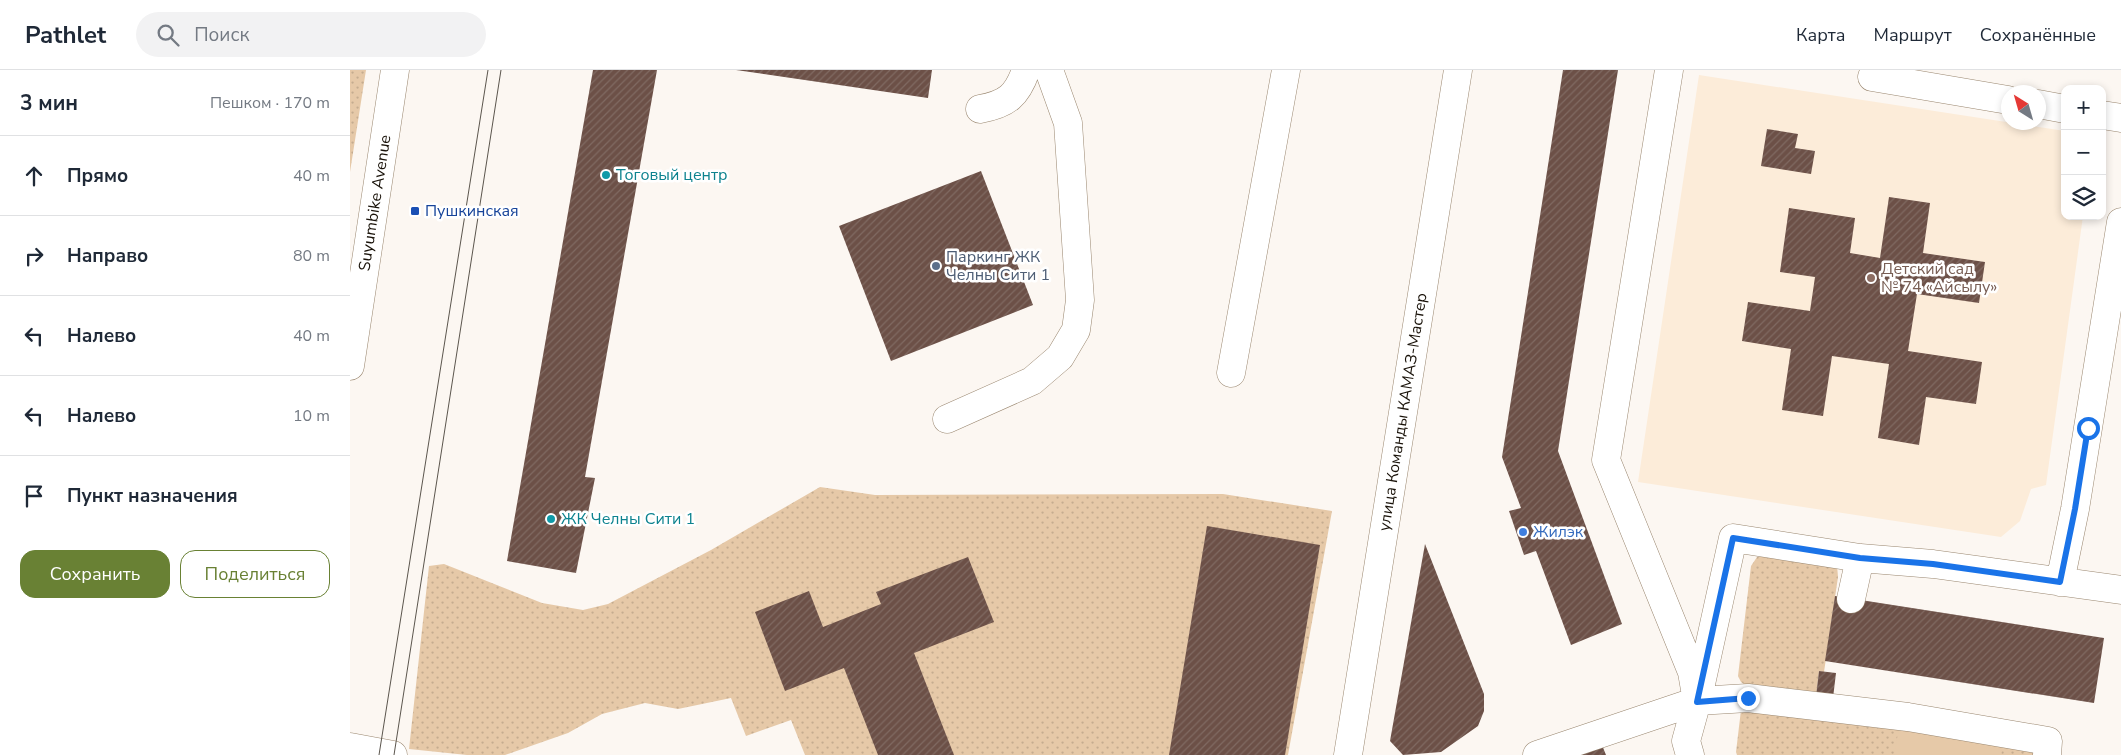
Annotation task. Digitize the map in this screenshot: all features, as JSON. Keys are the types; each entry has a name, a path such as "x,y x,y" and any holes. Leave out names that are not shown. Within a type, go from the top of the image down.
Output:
{"street":[{"name":"Suyumbike Avenue","path":"350,366 395,70"},
{"path":"980,109 997,106 1014,96 1026,70"},
{"path":"947,418 1032,381 1060,357 1076,330 1080,300 1068,123 1049,70"},
{"path":"1231,373 1286,70"},
{"name":"улица Команды КАМАЗ-Мастер","path":"1348,755 1458,70"},
{"path":"1669,70 1606,460 1692,672 1697,702"},
{"path":"1872,78 2001,99"},
{"path":"2046,105 2061,108"},
{"path":"2106,116 2121,118"},
{"path":"2060,582 2075,509 2121,222"},
{"path":"1690,755 1686,741 1697,702 1733,538 1860,558 1933,564 2121,590"},
{"path":"1851,599 1860,558"},
{"path":"1537,755 1697,702 1748,698 1908,717 2048,741 2047,755"},
{"path":"350,747 393,755"}],"shaded area":[{"path":"350,70 366,70 350,172"},
{"name":"Детский сад № 74 «Айсылу»","path":"1699,75 2001,121 2001,130 2046,130 2046,128 2061,130 2061,220 2082,220 2046,485 2031,489 2020,521 2001,537 1638,482"},
{"path":"820,487 875,495 1223,494 1332,511 1288,755 805,755 791,720 746,736 731,698 678,709 645,703 602,714 568,733 505,755 467,755 409,749 429,566 444,564 542,603 583,610 608,604 711,550"},
{"path":"1767,555 1837,565 1838,577 1824,672 1819,671 1816,696 1748,687 1741,682 1738,676 1751,566 1757,557"},
{"path":"1750,703 2041,749 2043,755 1737,755 1741,710"},
{"path":"1899,728 2003,745 2001,755 1894,755"}],"building":[{"name":"Тоговый центр","path":"593,70 657,70 585,477 595,478 576,573 507,561"},
{"path":"736,70 932,70 928,98"},
{"path":"1563,70 1618,70 1558,451 1622,624 1571,645 1536,551 1524,555 1509,511 1521,508 1502,457"},
{"path":"1767,129 1798,134 1795,148 1815,151 1811,174 1761,166"},
{"name":"Паркинг ЖК Челны Сити 1","path":"981,171 1033,305 891,361 839,226"},
{"path":"1889,197 1930,203 1923,253 1985,262 1979,303 1917,294 1908,351 1982,362 1976,404 1926,397 1919,445 1878,438 1889,364 1832,356 1823,416 1782,410 1791,349 1742,341 1748,302 1810,311 1815,277 1780,272 1789,208 1855,218 1850,253 1880,258"},
{"path":"1207,526 1320,545 1285,755 1169,755"},
{"path":"1425,544 1484,694 1484,711 1478,726 1441,752 1403,755 1390,741"},
{"path":"968,557 994,622 914,653 954,755 878,755 844,668 785,691 755,612 809,591 823,627 881,604 876,592"},
{"path":"1835,596 2104,638 2094,703 1825,661"},
{"path":"1819,671 1836,673 1833,698 1816,696"},
{"path":"1600,740 1606,755 1560,755"}],"tram line":[{"path":"379,755 488,70"},
{"path":"394,755 501,70"}],"place":[{"name":"Тоговый центр","path":"606,175"},
{"name":"Пушкинская","path":"415,211"},
{"name":"Паркинг ЖК Челны Сити 1","path":"936,266"},
{"name":"Детский сад № 74 «Айсылу»","path":"1871,278"},
{"name":"ЖК Челны Сити 1","path":"551,519"},
{"name":"Жилэк","path":"1523,532"}],"route":[{"path":"1748,698 1697,702 1733,538 1860,558 1933,564 2060,582 2075,509 2088,428"}]}
